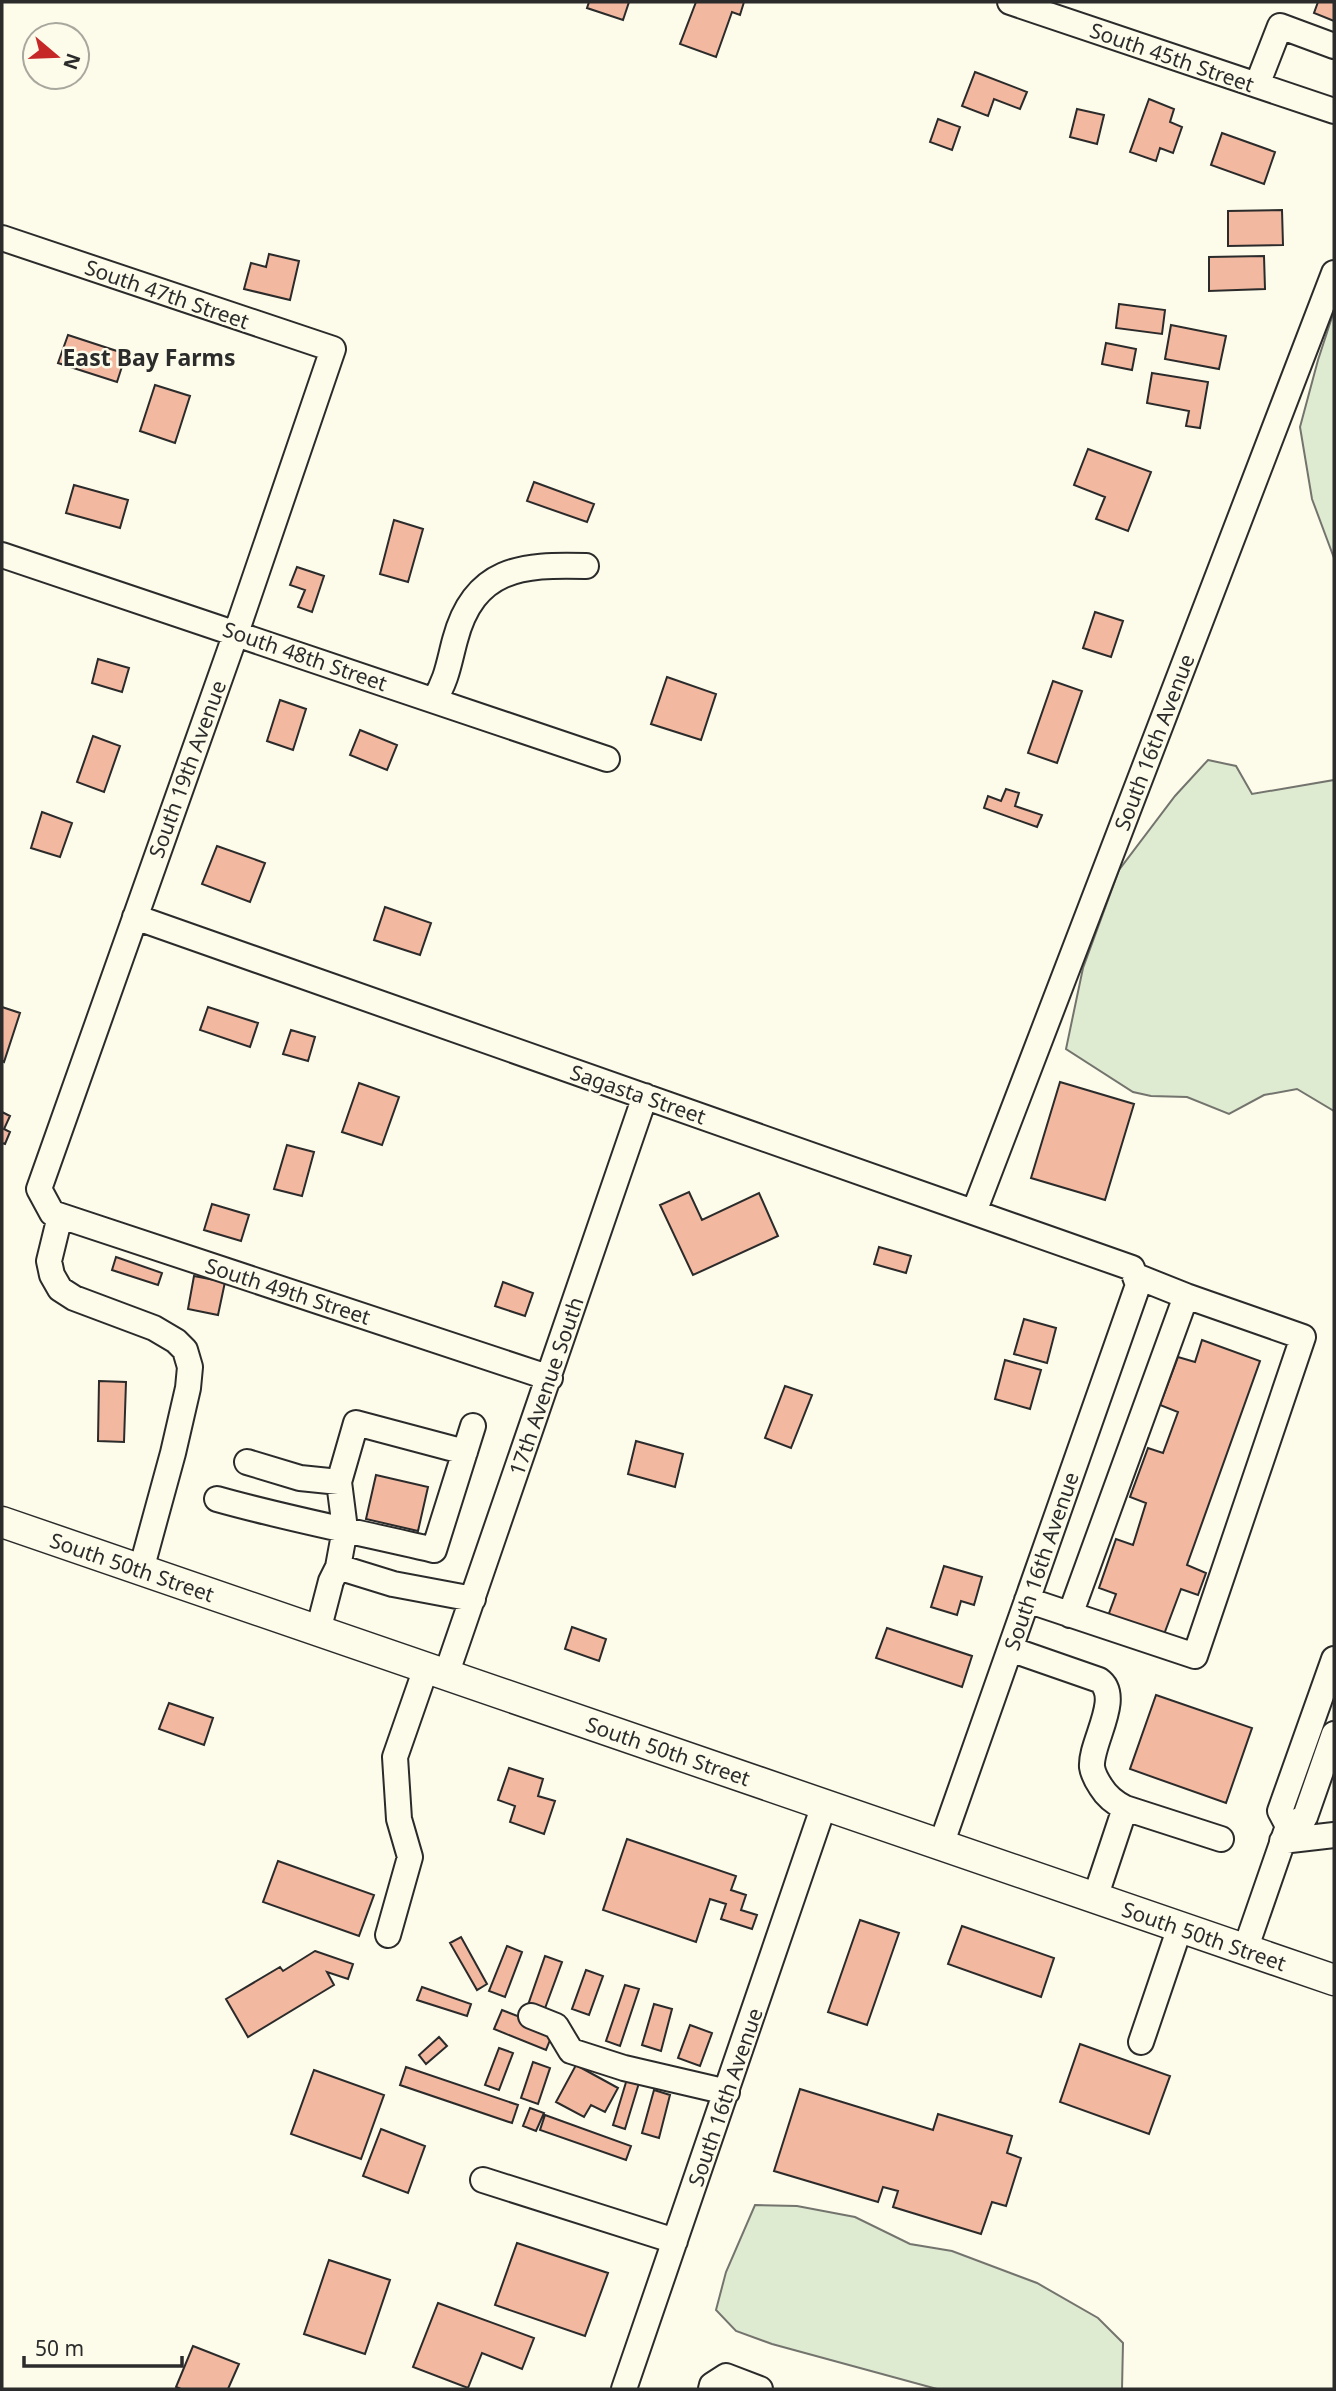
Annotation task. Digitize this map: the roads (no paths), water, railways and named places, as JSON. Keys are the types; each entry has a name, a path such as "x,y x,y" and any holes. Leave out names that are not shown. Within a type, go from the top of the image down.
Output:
{"main road":[{"name":"South 50th Street","path":"2,1522 1334,1980"}],"street":[{"name":"South 45th Street","path":"1010,2 1060,10 1257,85 1334,111"},
{"path":"1257,85 1280,26 1334,46"},
{"name":"South 47th Street","path":"2,238 333,349"},
{"name":"South 16th Avenue","path":"974,1212 1334,273"},
{"name":"South 19th Avenue","path":"60,1216 52,1213 39,1189 236,633 333,349"},
{"name":"South 48th Street","path":"2,555 607,759"},
{"path":"434,700 449,671 460,624 479,593 498,576 544,565 586,566"},
{"name":"Sagasta Street","path":"135,916 1132,1268 1136,1276 1186,1297 1303,1337 1195,1656 1070,1615"},
{"name":"17th Avenue South","path":"388,1935 410,1857 399,1819 395,1757 472,1599 645,1096"},
{"path":"60,1216 49,1261 52,1275 60,1289 74,1298 154,1328 176,1341 185,1350 190,1367 173,1454 141,1570"},
{"name":"South 49th Street","path":"60,1216 550,1378"},
{"name":"South 16th Avenue","path":"941,1845 1138,1285 1136,1276"},
{"path":"1027,1600 1070,1615 1186,1297"},
{"path":"318,1631 331,1581 338,1567 345,1529 339,1482 356,1423 465,1452"},
{"path":"217,1499 279,1516 434,1550 473,1426"},
{"path":"247,1462 300,1478 339,1482"},
{"path":"338,1567 393,1584 472,1599"},
{"path":"1010,1649 1105,1684 1108,1706 1092,1766 1106,1795 1125,1808 1221,1839"},
{"path":"1245,1950 1285,1833 1280,1811 1334,1659"},
{"path":"1285,1833 1305,1817 1334,1734"},
{"name":"South 16th Avenue","path":"624,2389 824,1805"},
{"path":"1095,1898 1125,1808"},
{"path":"1285,1833 1334,1835"},
{"path":"1141,2042 1180,1927"},
{"path":"531,2016 556,2026 571,2051 624,2068 727,2092"},
{"path":"483,2180 675,2241"},
{"path":"711,2389 712,2385 726,2376 760,2389"}],"district":[{"name":"East Bay Farms","path":"149,357"}]}
